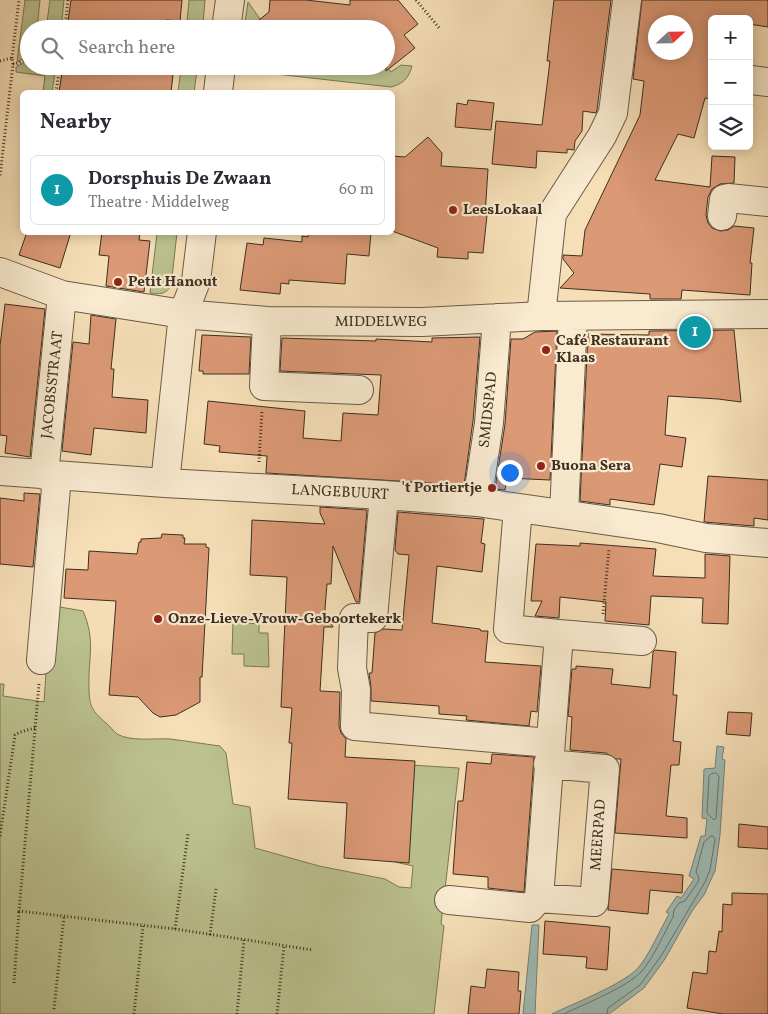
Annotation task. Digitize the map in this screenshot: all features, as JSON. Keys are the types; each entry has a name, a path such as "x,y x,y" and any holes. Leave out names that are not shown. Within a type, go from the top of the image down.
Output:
{"street":[{"path":"227,20 230,0"},
{"path":"541,316 552,214 602,136 613,113 627,0"},
{"path":"218,90 221,75"},
{"path":"722,216 724,200 728,198 768,202"},
{"path":"165,483 183,314 196,281 202,235"},
{"name":"MIDDELWEG","path":"0,272 62,296 183,314 267,321 412,322 541,316 768,314"},
{"name":"JACOBSSTRAAT","path":"41,660 50,475 62,296"},
{"path":"564,514 573,316"},
{"name":"SMIDSPAD","path":"478,502 489,423 497,318"},
{"path":"267,321 264,386 358,390"},
{"name":"LANGEBUURT","path":"0,471 478,502 658,528 706,538 768,543"},
{"path":"384,495 373,618 354,618 352,668 356,690 355,726 549,754"},
{"path":"518,508 508,629 642,641"},
{"path":"539,898 560,634"},
{"name":"MEERPAD","path":"450,900 530,908 539,898 594,902 604,769 549,754"}],"path":[{"path":"0,176 19,0"},
{"path":"66,20 68,0"},
{"path":"416,0 440,29"},
{"path":"0,61 12,58"},
{"path":"13,64 20,62"},
{"path":"56,90 59,75"},
{"path":"258,488 264,386"},
{"path":"601,637 611,522"},
{"path":"14,983 41,660"},
{"path":"0,836 16,736 20,732 35,728"},
{"path":"175,929 188,834"},
{"path":"210,935 216,889"},
{"path":"19,911 175,929 313,950"},
{"path":"54,1009 64,916"},
{"path":"134,1014 143,926"},
{"path":"237,1014 244,940"},
{"path":"277,1014 284,946"}],"green space":[{"path":"25,0 40,0 38,20 22,20"},
{"path":"50,0 64,0 62,20 47,20"},
{"path":"189,0 205,0 203,20 187,20"},
{"path":"248,2 261,20 245,20"},
{"path":"20,39 20,60 17,62"},
{"path":"20,65 20,73 16,72 16,67"},
{"path":"401,65 412,66 405,80 391,87 284,75 395,75 395,69"},
{"path":"38,75 55,75 52,90 43,90 45,76"},
{"path":"180,75 196,75 194,90 178,90"},
{"path":"157,235 177,235 171,286 167,291 159,294 150,293"},
{"path":"51,600 57,601 60,607 83,611 90,640 89,687 92,708 117,734 129,738 170,739 220,746 226,753 233,804 250,807 255,848 319,866 385,879 399,887 411,888 413,866 395,862 400,819 411,765 459,768 441,924 444,926 434,1014 0,1014 0,684 4,684 3,696 44,702"},
{"path":"233,622 259,624 259,633 268,633 269,667 244,666 244,654 232,654"}],"water":[{"path":"717,746 724,747 722,759 725,760 720,835 715,871 704,895 692,911 665,959 644,988 609,1014 552,1014 610,987 638,968 669,914 666,912 677,896 681,898 694,879 689,876 701,836 705,836 707,819 702,818 704,769 715,768"},
{"path":"532,925 539,925 535,1014 523,1014"}],"building":[{"path":"71,0 182,0 180,20 68,20"},
{"path":"270,0 306,0 350,5 350,0 398,0 418,24 404,35 415,48 395,64 395,20 259,20 269,12"},
{"path":"554,0 611,0 596,113 583,111 582,131 575,141 574,150 567,149 567,153 537,151 536,168 492,164 496,121 542,125 550,61 547,61"},
{"path":"642,0 768,0 768,27 753,25 753,15 708,15 708,98 705,98 694,138 678,134 655,180 710,187 712,156 735,157 734,183 720,184 712,189 708,197 706,215 708,223 712,228 720,231 728,230 734,226 754,228 750,263 752,263 750,295 682,290 681,299 650,299 650,294 560,288 574,273 563,259 563,255 582,256 585,230 640,115 644,81 633,79"},
{"path":"62,75 173,75 171,90 59,90"},
{"path":"468,100 494,103 491,130 455,127 457,103 467,105"},
{"path":"428,137 442,153 441,166 488,169 485,215 487,215 483,253 468,252 468,259 437,257 438,248 395,232 395,156 405,157"},
{"path":"26,235 70,235 60,268 19,255"},
{"path":"102,235 140,235 139,240 150,241 144,292 106,286 109,256 99,255"},
{"path":"308,235 371,235 369,256 347,254 345,284 289,280 289,284 281,283 280,294 240,290 247,243 263,245 264,238 302,242 302,236 308,237"},
{"path":"5,304 45,309 30,457 5,453 7,436 0,435 0,346"},
{"path":"91,315 116,319 111,369 114,369 112,397 148,400 146,433 94,428 91,455 62,451 73,342 89,344"},
{"path":"734,330 741,402 668,396 665,435 686,438 682,467 660,464 654,505 610,499 610,505 580,501 588,334 649,335 649,331"},
{"path":"557,331 550,480 507,478 505,490 495,489 505,424 511,339 523,339 535,332"},
{"path":"202,335 251,337 249,374 203,374 203,371 199,371"},
{"path":"480,337 473,421 464,485 266,473 267,456 219,452 220,446 204,444 208,401 305,411 303,438 341,441 343,413 378,415 381,375 280,371 282,338 376,341 376,339 432,342 432,338"},
{"path":"708,476 768,480 768,520 754,518 754,526 704,522"},
{"path":"24,493 40,494 33,567 0,564 0,498 24,501"},
{"path":"320,507 367,510 359,602 356,602 333,546 331,584 327,584 325,609 333,627 324,627 320,691 340,692 339,726 341,733 346,739 345,757 415,761 409,863 344,858 347,803 288,799 292,743 289,743 292,708 281,707 287,577 250,575 252,520 325,524 320,513"},
{"path":"398,512 484,519 481,543 485,544 482,572 437,566 432,623 488,631 485,662 541,666 537,712 531,711 529,726 466,720 467,716 439,714 439,706 371,701 369,673 372,673 375,633 383,629 402,630 409,555 398,554 395,550"},
{"name":"Onze-Lieve-Vrouw-Geboortekerk","path":"162,534 183,535 183,538 185,538 184,544 206,544 206,547 209,548 200,702 176,715 160,717 153,713 138,697 109,695 116,601 64,598 66,569 88,570 89,551 137,554 141,539 161,538"},
{"path":"580,543 656,549 653,576 705,578 705,554 730,556 728,624 702,623 703,598 651,596 649,625 605,621 606,602 560,597 559,618 535,616 542,601 531,601 536,544 580,546"},
{"path":"655,650 676,652 673,695 677,695 673,741 681,742 679,765 671,765 666,816 687,818 687,838 615,833 621,759 616,759 606,753 570,750 572,717 568,716 572,669 576,669 576,666 613,669 611,684 650,688 653,652"},
{"path":"728,712 752,713 750,736 726,734"},
{"path":"492,754 534,757 524,892 488,888 488,877 453,874 458,801 463,801 467,762 491,764"},
{"path":"739,824 768,827 768,849 738,847"},
{"path":"612,869 683,875 682,893 650,890 648,914 608,910"},
{"path":"732,893 768,894 768,1014 723,1014 687,1008 693,972 707,974 709,951 716,952 719,931 722,932 723,904 732,905"},
{"path":"545,921 610,927 607,970 586,968 587,957 543,954"},
{"path":"487,969 519,972 518,991 521,991 519,1014 468,1014 471,986 485,988"}],"place":[{"name":"LeesLokaal","path":"453,210"},
{"name":"Petit Hanout","path":"118,282"},
{"name":"Dorsphuis De Zwaan","path":"695,332"},
{"name":"Café Restaurant Klaas","path":"546,350"},
{"name":"Buona Sera","path":"541,466"},
{"name":"'t Portiertje","path":"492,488"},
{"name":"Onze-Lieve-Vrouw-Geboortekerk","path":"158,619"}]}
